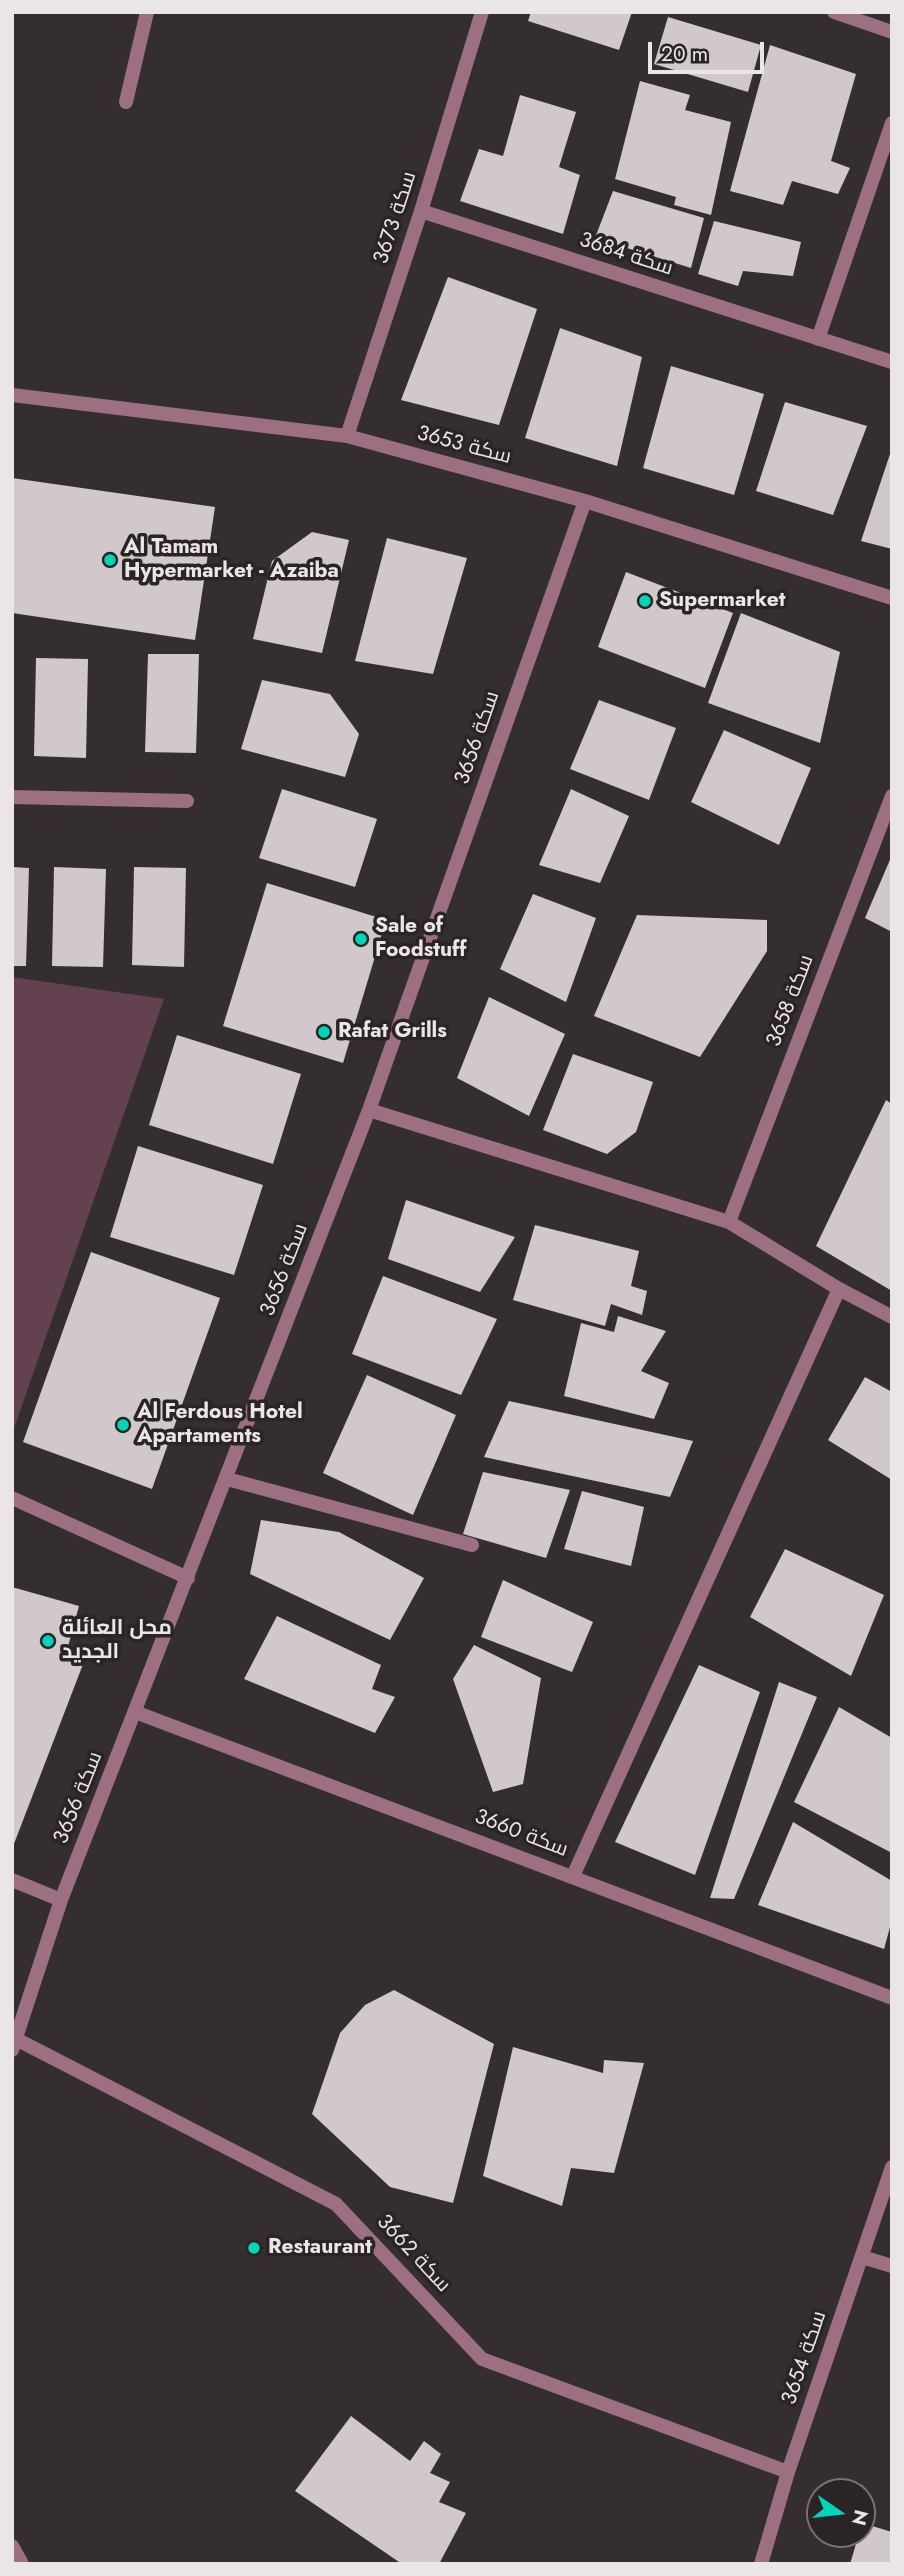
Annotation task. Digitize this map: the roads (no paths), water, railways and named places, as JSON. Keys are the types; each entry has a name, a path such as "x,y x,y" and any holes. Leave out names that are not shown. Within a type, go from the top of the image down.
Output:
{"street":[{"path":"126,102 147,12"},
{"name":"سكة 3673","path":"346,436 421,211 482,12"},
{"path":"834,12 892,32"},
{"path":"818,339 892,123"},
{"name":"سكة 3684","path":"421,211 892,362"},
{"name":"سكة 3653","path":"12,395 346,436 584,501 892,598"},
{"name":"سكة 3656","path":"14,2045 61,1900 369,1110 584,501"},
{"name":"سكة 3658","path":"730,1222 892,796"},
{"path":"12,797 187,801"},
{"path":"369,1110 730,1222 839,1289 892,1317"},
{"path":"573,1876 839,1289"},
{"path":"226,1479 472,1545"},
{"path":"12,1498 188,1578"},
{"name":"سكة 3660","path":"135,1712 892,1998"},
{"path":"12,1880 61,1900"},
{"name":"سكة 3662","path":"14,2045 336,2204 482,2359 788,2472"},
{"name":"سكة 3654","path":"761,2564 788,2472 892,2167"},
{"path":"862,2257 892,2266"}],"place":[{"name":"Al Tamam Hypermarket - Azaiba","path":"110,560"},
{"name":"Supermarket","path":"645,601"},
{"name":"Sale of Foodstuff","path":"361,939"},
{"name":"Rafat Grills","path":"324,1032"},
{"name":"Al Ferdous Hotel Apartaments","path":"123,1425"},
{"name":"محل العائلة الجديد","path":"48,1641"},
{"name":"Restaurant","path":"254,2248"}]}
